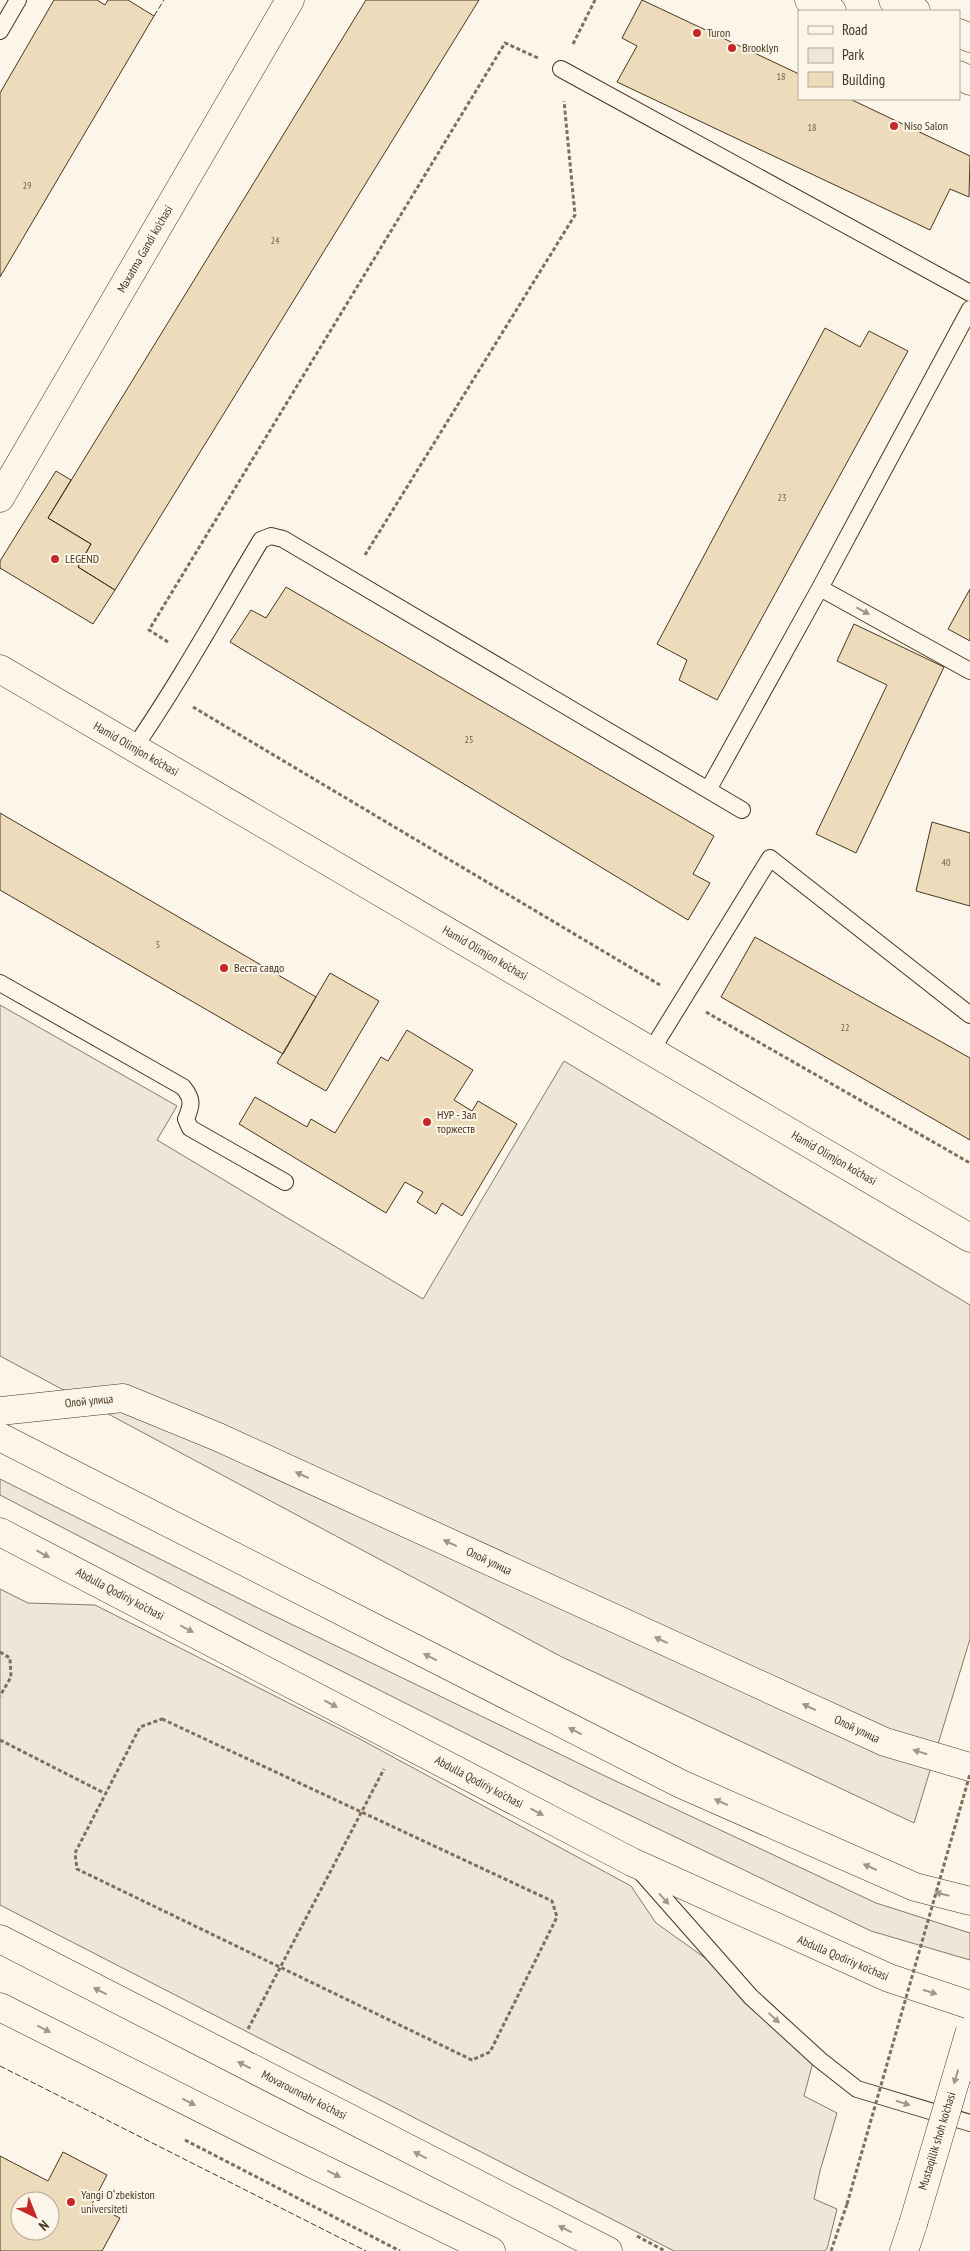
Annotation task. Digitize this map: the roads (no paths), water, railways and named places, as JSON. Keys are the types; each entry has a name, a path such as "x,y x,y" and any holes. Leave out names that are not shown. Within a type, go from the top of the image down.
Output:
{"street":[{"name":"Maxatma Gandi ko'chasi","path":"0,498 290,0"},
{"path":"809,0 830,10"},
{"path":"893,0 914,10"},
{"name":"Hamid Olimjon ko’chasi","path":"0,669 970,1238"},
{"name":"Олой улица","path":"0,1411 123,1398 218,1437 885,1742 970,1767"},
{"path":"0,1437 681,1784 915,1886 970,1901"},
{"name":"Abdulla Qodiriy ko'chasi","path":"0,1532 632,1862 889,1978 970,2005"},
{"name":"Movarounnahr ko'chasi","path":"0,1939 608,2251"},
{"path":"0,2007 266,2141 491,2251"},
{"name":"Mustaqillik shoh ko'chasi","path":"904,2251 970,2031"}],"lane":[{"path":"0,31 18,0"},
{"path":"561,69 970,293"},
{"path":"708,790 820,588 970,308"},
{"path":"134,748 171,694 191,656 261,540 271,536 283,538 742,810"},
{"path":"820,588 970,671"},
{"path":"651,1051 770,858 970,1015"},
{"path":"0,983 183,1087 190,1095 192,1105 186,1119 190,1128 285,1182"},
{"path":"632,1862 751,1997 820,2060 856,2089 970,2123"}],"place":[{"name":"Turon","path":"697,33"},
{"name":"Brooklyn","path":"732,48"},
{"name":"Niso Salon","path":"894,126"},
{"name":"LEGEND","path":"55,559"},
{"name":"Веста савдо","path":"224,968"},
{"name":"НУР - Зал торжеств","path":"427,1122"},
{"name":"Yangi Oʻzbekiston universiteti","path":"71,2202"}]}
